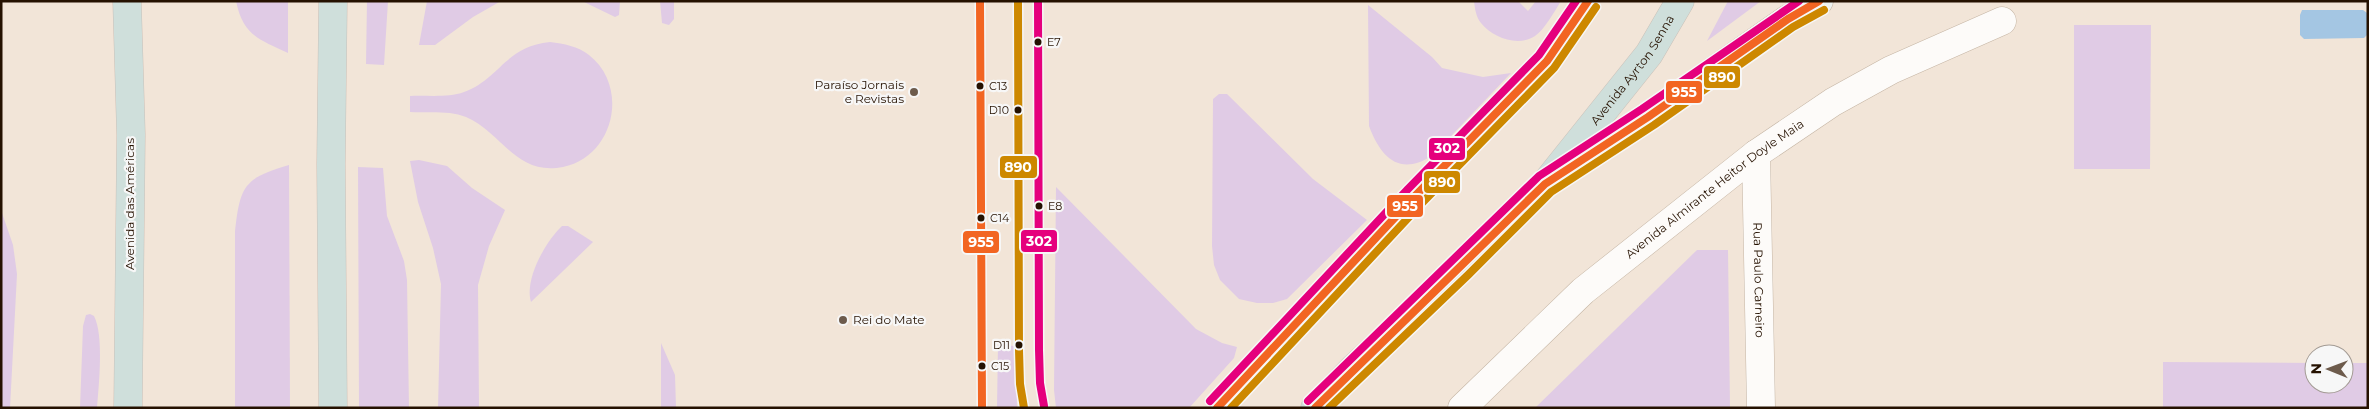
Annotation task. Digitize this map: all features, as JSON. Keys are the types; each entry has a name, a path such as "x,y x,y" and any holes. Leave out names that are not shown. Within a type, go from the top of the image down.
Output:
{"highway":[{"name":"Avenida das Américas","path":"127,1 131,135 128,408"},
{"path":"333,1 331,164 333,408"},
{"name":"Avenida Ayrton Senna","path":"1315,408 1355,367 1461,268 1545,184 1649,54 1680,1"}],"main road":[{"name":"Avenida Ayrton Senna","path":"1545,184 1648,117 1788,19 1819,1"}],"street":[{"name":"Avenida Almirante Heitor Doyle Maia","path":"1462,408 1583,291 1756,154 1833,102 1891,70 2002,21"},
{"name":"Rua Paulo Carneiro","path":"1756,154 1761,408"}],"shaded area":[{"path":"236,1 288,1 288,53 268,44 248,29 243,22"},
{"path":"367,1 388,1 384,65 366,64"},
{"path":"427,1 501,1 473,17 435,45 419,45"},
{"path":"582,1 620,1 619,15 615,17"},
{"path":"660,1 674,1 674,19 669,25 662,23"},
{"path":"1474,1 1518,1 1528,11 1536,1 1561,1 1539,33 1528,39 1514,41 1499,37 1481,23 1475,10"},
{"path":"1728,1 1761,1 1707,41"},
{"path":"1368,5 1432,57 1442,68 1483,77 1511,73 1433,155 1421,161 1401,164 1393,161 1379,147 1369,126"},
{"path":"2074,25 2151,25 2150,169 2074,169"},
{"path":"550,42 571,46 585,52 602,69 609,85 612,102 610,119 604,136 594,150 580,161 563,167 547,168 533,165 521,159 479,124 466,117 446,113 410,112 410,96 444,96 464,92 487,79 512,56 522,50"},
{"path":"1219,94 1227,94 1313,179 1367,220 1287,299 1273,303 1257,303 1239,299 1220,280 1214,265 1212,246 1213,99"},
{"path":"419,160 447,166 472,188 505,210 489,246 478,285 479,408 438,408 441,284 433,248 418,202 410,161"},
{"path":"289,165 290,408 235,408 235,231 239,204 242,194 253,180 262,174"},
{"path":"358,167 383,168 387,216 404,261 407,280 409,408 359,408"},
{"path":"1056,187 1196,329 1222,343 1237,347 1234,358 1189,408 1056,408 1054,390"},
{"path":"1,210 13,245 17,274 10,408 1,408"},
{"path":"562,226 568,226 593,242 531,302 531,283 538,261 549,241"},
{"path":"1697,250 1728,250 1730,408 1535,408"},
{"path":"86,315 94,316 97,324 100,347 97,408 80,408 83,326"},
{"path":"661,343 675,375 676,408 661,408"},
{"path":"998,345 1016,346 1017,408 997,408"},
{"path":"2163,362 2304,363 2304,394 2354,394 2354,363 2368,363 2368,408 2163,408"}],"water":[{"path":"2302,10 2363,10 2367,13 2367,35 2364,38 2304,39 2300,35 2300,15"}],"transit line":[{"name":"955","path":"980,1 982,408"},
{"name":"890","path":"1018,1 1019,350 1020,384 1024,408"},
{"name":"302","path":"1038,1 1039,350 1040,383 1044,406"},
{"name":"302","path":"1210,401 1408,189 1539,55 1576,1"},
{"name":"955","path":"1217,408 1415,196 1547,61 1588,1"},
{"name":"302","path":"1308,401 1539,176 1642,109 1799,1"},
{"name":"955","path":"1315,408 1545,184 1648,117 1788,19 1819,1"},
{"name":"890","path":"1231,408 1422,203 1554,68 1596,7"},
{"name":"890","path":"1329,408 1468,275 1551,192 1654,125 1793,27 1824,10"}],"place":[{"name":"E7","path":"1038,42"},
{"name":"C13","path":"980,86"},
{"name":"Paraíso Jornais e Revistas","path":"914,92"},
{"name":"D10","path":"1018,110"},
{"name":"E8","path":"1039,206"},
{"name":"C14","path":"981,218"},
{"name":"Rei do Mate","path":"843,320"},
{"name":"D11","path":"1019,345"},
{"name":"C15","path":"982,366"}]}
